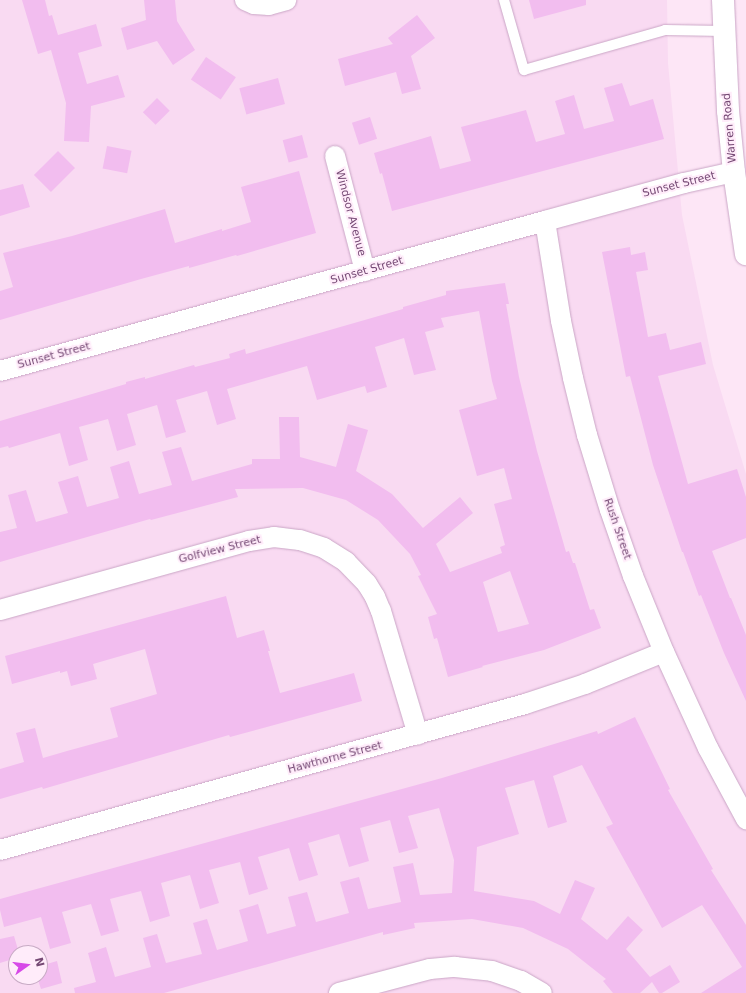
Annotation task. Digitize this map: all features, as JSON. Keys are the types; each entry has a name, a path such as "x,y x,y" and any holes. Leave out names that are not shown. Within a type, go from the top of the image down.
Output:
{"main road":[{"name":"Warren Road","path":"723,0 728,111 734,172 746,254"}],"street":[{"path":"245,0 254,4 269,5 286,0"},
{"name":"Windsor Avenue","path":"335,156 365,271"},
{"name":"Sunset Street","path":"0,371 684,183 734,172"},
{"name":"Rush Street","path":"545,221 561,321 587,435 628,561 664,652 708,748 746,819"},
{"name":"Golfview Street","path":"0,610 249,541 274,537 300,540 324,548 346,562 367,584 375,597 381,611 418,736"},
{"name":"Hawthorne Street","path":"0,850 418,736 572,688 664,652"},
{"path":"338,993 430,969 455,967 492,971 521,981 542,993"}],"lane":[{"path":"504,0 524,70 665,30 724,31"}],"shaded area":[{"path":"0,0 667,0 668,63 682,215 713,365 746,474 746,993 0,993"}],"building":[{"path":"22,0 45,0 49,16 52,15 58,35 96,24 102,46 78,53 87,84 118,75 125,97 91,106 89,142 64,141 66,103 51,50 38,54"},
{"path":"144,0 175,0 177,21 195,50 173,65 157,41 127,50 121,28 146,20"},
{"path":"529,0 586,0 586,5 534,19"},
{"path":"417,15 435,38 411,56 421,89 402,94 396,72 345,86 338,59 393,44 388,38"},
{"path":"206,57 236,77 221,100 191,79"},
{"path":"278,78 285,104 246,114 239,88"},
{"path":"622,83 630,106 653,99 664,139 392,211 382,173 380,174 374,153 431,136 440,169 471,161 461,127 526,110 536,142 565,134 555,101 574,95 584,129 614,121 604,88"},
{"path":"157,98 170,111 156,125 143,112"},
{"path":"370,117 377,139 359,145 352,123"},
{"path":"302,135 308,157 289,162 283,140"},
{"path":"107,146 132,151 127,173 103,169"},
{"path":"58,151 75,168 51,192 34,175"},
{"path":"299,171 316,233 237,256 236,255 189,268 189,266 141,279 0,320 0,291 13,287 3,253 72,236 165,209 175,243 222,229 222,231 251,222 241,187"},
{"path":"23,184 30,207 0,216 0,190"},
{"path":"630,247 631,255 645,252 648,270 636,272 648,337 666,333 670,350 701,342 706,364 658,376 688,484 737,469 746,497 746,538 712,551 746,635 746,701 724,653 701,595 699,596 682,552 653,465 630,376 626,377 602,252"},
{"path":"505,283 509,304 506,304 519,377 537,451 566,552 569,551 573,563 575,563 590,610 594,609 601,628 544,650 482,666 483,667 448,677 437,638 434,639 428,617 437,614 418,576 421,575 410,554 378,520 346,500 303,488 235,489 238,497 151,520 150,519 0,562 0,532 17,528 8,495 26,490 36,522 68,513 58,482 78,476 87,507 119,498 110,467 129,461 139,494 172,485 162,452 181,447 192,481 252,464 252,459 280,459 279,417 299,417 300,457 336,467 348,424 368,430 356,471 392,494 423,528 460,497 473,513 436,544 450,572 502,553 500,547 505,545 494,504 512,499 504,468 477,476 459,410 497,399 492,381 479,311 441,318 444,327 425,332 436,370 414,375 404,338 375,347 387,387 367,393 365,386 317,400 307,366 227,389 236,419 217,425 207,391 176,400 186,432 166,438 157,405 127,414 136,445 117,451 108,419 79,427 88,460 69,466 60,433 9,448 8,446 0,448 0,421 126,384 126,382 145,377 145,379 194,365 195,367 230,358 229,354 245,349 246,354 403,309 403,307 446,295 446,291","holes":["510,571 529,624 498,632 483,582"]},
{"path":"226,596 237,638 264,630 270,651 268,651 280,693 354,673 362,701 230,737 229,735 43,789 42,787 0,799 0,769 24,762 16,733 35,728 43,758 118,737 110,708 157,694 145,649 93,664 97,679 71,686 67,671 60,673 60,671 12,684 5,656"},
{"path":"635,717 670,789 668,790 713,869 711,870 746,925 746,993 701,993 742,967 702,905 662,928 606,827 613,824 582,765 553,776 567,822 548,828 534,780 505,788 519,834 477,847 474,891 534,901 560,914 575,880 595,888 581,919 607,940 628,916 643,930 626,949 650,977 670,965 680,982 662,993 659,993 652,982 640,993 613,993 603,981 606,979 568,949 523,928 472,919 414,923 415,928 383,935 383,932 164,993 75,993 74,988 96,982 88,953 106,947 115,977 151,967 143,938 157,934 166,963 202,954 193,923 207,919 217,950 248,941 239,910 258,904 267,934 296,926 288,897 307,892 316,922 349,913 340,882 359,877 368,909 401,902 393,867 413,863 420,895 452,893 454,860 439,808 408,816 418,848 399,853 390,820 360,828 369,861 349,867 339,834 308,843 318,875 299,881 289,848 258,857 268,889 249,895 240,862 209,870 219,903 200,909 190,875 161,883 170,916 150,922 141,891 110,899 119,931 101,936 91,904 62,912 71,943 50,949 41,917 4,927 0,910 0,899 442,778 597,731 598,734"},
{"path":"14,936 17,945 8,945 8,960 0,963 0,939"},
{"path":"57,961 62,983 41,989 40,985 48,985 48,964"}]}
